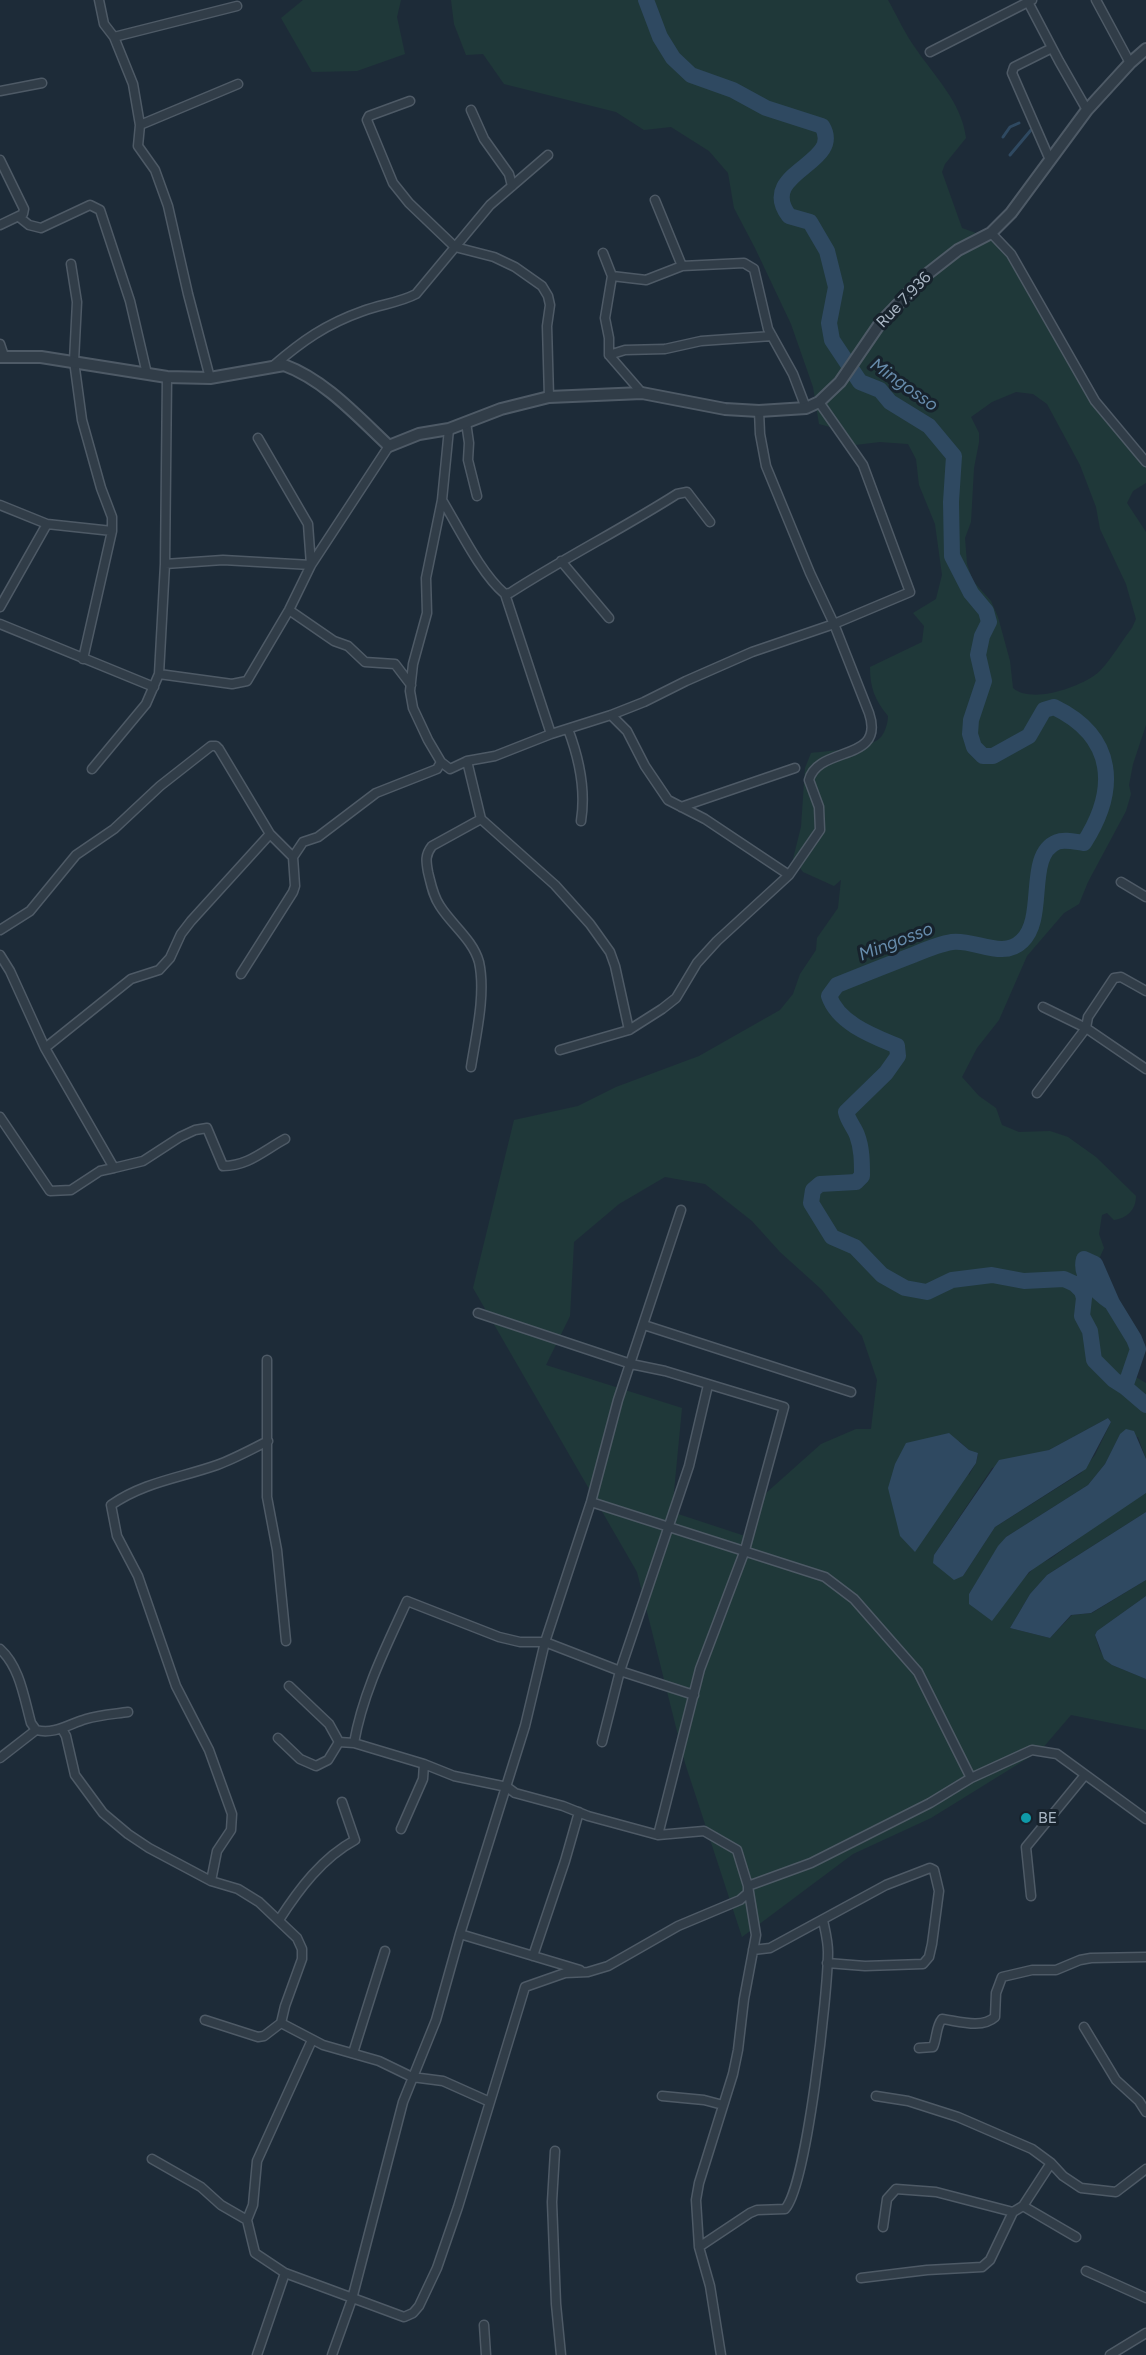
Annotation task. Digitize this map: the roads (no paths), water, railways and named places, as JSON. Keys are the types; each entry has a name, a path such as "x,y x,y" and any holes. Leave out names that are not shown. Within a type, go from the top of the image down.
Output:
{"street":[{"path":"99,0 104,24 114,37 133,84 140,125 138,146 155,170 168,206 210,378"},
{"path":"1096,0 1130,63"},
{"path":"930,52 1030,1 1052,48 1088,110"},
{"path":"114,37 237,6"},
{"path":"1050,160 1012,73 1014,67 1052,48"},
{"name":"Rue 7.936","path":"389,446 419,435 450,429 501,409 549,397 642,393 725,409 759,411 806,408 819,402 840,382 881,322 926,275 958,250 991,233 1023,198 1088,110 1130,63 1146,49"},
{"path":"0,91 42,82"},
{"path":"140,125 238,84"},
{"path":"410,102 369,116 367,120 393,183 408,203 455,247 494,257 542,286 550,305 547,326 549,397"},
{"path":"471,110 484,139 509,174 512,186"},
{"path":"273,366 316,332 364,310 406,299 416,294 490,205 548,155"},
{"path":"0,160 24,209 23,214 19,217 0,225"},
{"path":"655,200 682,266"},
{"path":"19,217 29,225 41,228 90,205 100,210 130,302 147,374"},
{"path":"991,233 1011,254 1095,401 1146,462"},
{"path":"603,253 612,276 605,318 609,338 609,355 642,393"},
{"path":"612,276 646,280 682,266 744,263 750,265 754,269 762,312 793,374 806,408"},
{"path":"71,264 77,302 74,362 82,420 101,488 112,516 112,531 83,659"},
{"path":"609,355 625,350 665,349 701,341 772,336"},
{"path":"0,344 2,356 41,357 167,377 210,378 284,365 295,369 337,398 389,446 311,565 289,610 247,681 232,684 159,674"},
{"path":"92,769 138,714 159,674 165,564 167,377"},
{"path":"450,429 442,500 426,578 427,613 413,664 411,686 413,708 428,740 441,762 450,769 467,761 495,756 551,734 611,715 752,652 834,624 910,592 863,465 819,402"},
{"path":"560,1050 629,1030 676,998 697,963 717,941 789,875 820,830 819,807 810,775 830,759 864,745 871,736 873,724 834,624 810,573 766,466 759,411"},
{"path":"466,422 469,443 468,460 477,496"},
{"path":"258,438 308,524 311,565"},
{"path":"505,594 510,594 561,561 621,529 677,494 687,492 710,522"},
{"path":"442,500 498,589 505,594 551,734"},
{"path":"0,505 47,524 112,531"},
{"path":"0,607 47,524"},
{"path":"165,564 224,560 311,565"},
{"path":"561,561 609,618"},
{"path":"289,610 334,641 348,646 365,662 395,664 411,686"},
{"path":"0,624 154,687"},
{"path":"611,715 627,731 645,766 668,800 705,819 789,875"},
{"path":"568,729 576,748 584,801 581,821"},
{"path":"0,930 30,911 76,855 114,829 154,791 211,746 219,749 270,834 293,857"},
{"path":"467,761 481,819 555,885 591,924 610,952 629,1030"},
{"path":"241,974 293,892 295,886 293,857 303,842 318,837 376,793 437,769 441,762"},
{"path":"681,807 795,768"},
{"path":"471,1067 480,1016 479,963 470,943 440,908 434,896 425,860 426,853 432,846 481,819"},
{"path":"45,1048 131,979 159,970 170,958 191,921 270,834"},
{"path":"1121,882 1146,897"},
{"path":"0,955 10,971 45,1048 114,1168"},
{"path":"1036,1093 1086,1028 1088,1017 1114,978 1121,977 1146,991"},
{"path":"1043,1007 1086,1028 1146,1069"},
{"path":"0,1117 50,1191 71,1190 100,1171 143,1161 195,1130 207,1128 223,1166 236,1166 251,1162 285,1139"},
{"path":"332,2355 352,2299 403,2102 436,2020 460,1934 525,1726 545,1642 591,1502 618,1400 681,1210"},
{"path":"478,1313 631,1364 665,1371 783,1407 745,1550 700,1669 658,1835"},
{"path":"644,1326 851,1392"},
{"path":"267,1360 267,1497 277,1550 286,1641"},
{"path":"602,1742 620,1671 689,1466 708,1385"},
{"path":"211,1881 217,1851 231,1830 232,1814 209,1750 176,1686 138,1576 117,1536 111,1505 125,1495 153,1483 218,1465 268,1441"},
{"path":"591,1502 825,1577 854,1599 918,1672 971,1778"},
{"path":"354,1743 358,1720 372,1677 407,1601 499,1637 520,1642 545,1642 620,1671 694,1695"},
{"path":"0,1649 11,1660 16,1671 31,1723 36,1730 44,1732 62,1729 88,1718 128,1712"},
{"path":"289,1686 329,1724 339,1742"},
{"path":"62,1729 75,1775 103,1813 149,1848 211,1881 238,1889 259,1902 297,1938 302,1949 302,1959 281,2023 264,2036 258,2037 205,2020"},
{"path":"0,1758 36,1730"},
{"path":"278,1738 300,1759 316,1766 327,1760 339,1742"},
{"path":"339,1742 354,1743 424,1764 454,1776 507,1787 515,1793 658,1835 704,1831 722,1839 737,1850 748,1886 756,1935 733,2074 696,2199 699,2247 710,2286 721,2355"},
{"path":"748,1886 811,1863 930,1803 971,1778 1032,1750 1057,1754 1146,1819"},
{"path":"401,1829 423,1779 424,1764"},
{"path":"1031,1896 1026,1846 1085,1775"},
{"path":"279,1920 294,1897 317,1870 341,1848 356,1840 342,1802"},
{"path":"533,1956 565,1862 579,1812"},
{"path":"753,1950 770,1948 920,1870 930,1868 934,1870 939,1891 929,1957 922,1964 865,1966 827,1963"},
{"path":"312,2040 257,2161 253,2205 247,2220 255,2253 285,2272 404,2317 413,2313 419,2306 437,2268 525,1987 565,1973 588,1972 608,1966 678,1926 740,1899 748,1893 748,1886"},
{"path":"699,2247 750,2213 757,2210 785,2209 796,2184 814,2086 824,2012 828,1950 823,1920"},
{"path":"460,1934 588,1972"},
{"path":"352,2053 385,1951"},
{"path":"919,2048 933,2047 942,2019 970,2023 990,2022 995,2017 996,1993 1002,1977 1032,1970 1056,1970 1091,1958 1146,1957"},
{"path":"281,2023 323,2045 379,2061 412,2077 444,2081 490,2102"},
{"path":"1084,2027 1116,2080 1146,2110"},
{"path":"662,2096 704,2100 723,2105"},
{"path":"876,2096 908,2102 958,2117 1032,2149 1051,2163 1063,2176 1081,2188 1116,2192 1146,2169"},
{"path":"1138,2096 1146,2110"},
{"path":"555,2151 552,2202 556,2304 561,2355"},
{"path":"152,2159 201,2187 221,2205 247,2220"},
{"path":"861,2278 927,2270 982,2267 990,2260 1013,2212 1023,2206 1051,2163"},
{"path":"883,2227 887,2199 896,2189 936,2192 1013,2212"},
{"path":"1023,2206 1076,2237"},
{"path":"1086,2271 1146,2298"},
{"path":"257,2355 285,2272"},
{"path":"484,2325 486,2355"},
{"path":"1110,2355 1146,2332"}],"water":[{"path":"1108,1418 1111,1422 1086,1469 995,1527 963,1576 954,1580 933,1563 934,1555 999,1460 1049,1450"},
{"path":"1126,1429 1134,1431 1146,1459 1146,1493 1029,1572 992,1621 969,1604 969,1594 998,1546 1006,1537 1088,1485 1105,1464 1120,1434"},
{"path":"949,1433 969,1450 978,1453 976,1463 915,1552 900,1536 888,1488 895,1464 906,1443"},
{"path":"1146,1512 1146,1580 1091,1613 1071,1615 1050,1638 1010,1628 1030,1594 1047,1575"},
{"path":"1146,1596 1146,1679 1112,1665 1104,1659 1095,1635 1097,1631"}],"waterway":[{"name":"Mingosso","path":"646,0 660,37 673,58 691,75 733,90 766,108 822,126 826,139 822,150 791,178 783,189 782,201 789,216 810,222 827,251 836,287 829,323 832,340 860,382 880,390 890,402 929,426 954,456 951,502 952,556 971,593 986,611 989,622 982,636 978,655 984,681 971,720 970,734 974,747 983,756 993,756 1029,736 1044,710 1054,707 1074,719 1090,733 1100,749 1105,766 1106,785 1102,804 1084,843 1060,841 1047,849 1038,873 1034,918 1022,941 1006,949 961,942 942,944 837,985 829,996 840,1014 848,1021 867,1033 897,1046 898,1056 886,1073 846,1112 859,1140 862,1176 856,1182 820,1184 813,1190 811,1203 832,1237 855,1247 882,1275 905,1288 927,1292 952,1280 992,1275 1024,1281 1064,1279 1075,1284 1082,1291 1084,1298 1082,1316 1090,1331 1094,1360 1114,1380 1146,1405"},
{"path":"1003,137 1010,127 1019,123"},
{"path":"1010,155 1031,130"},
{"path":"1112,1303 1101,1295 1087,1278 1083,1266 1084,1259 1095,1264 1112,1303 1138,1349 1125,1387"}],"place":[{"name":"BE","path":"1026,1818"}]}
